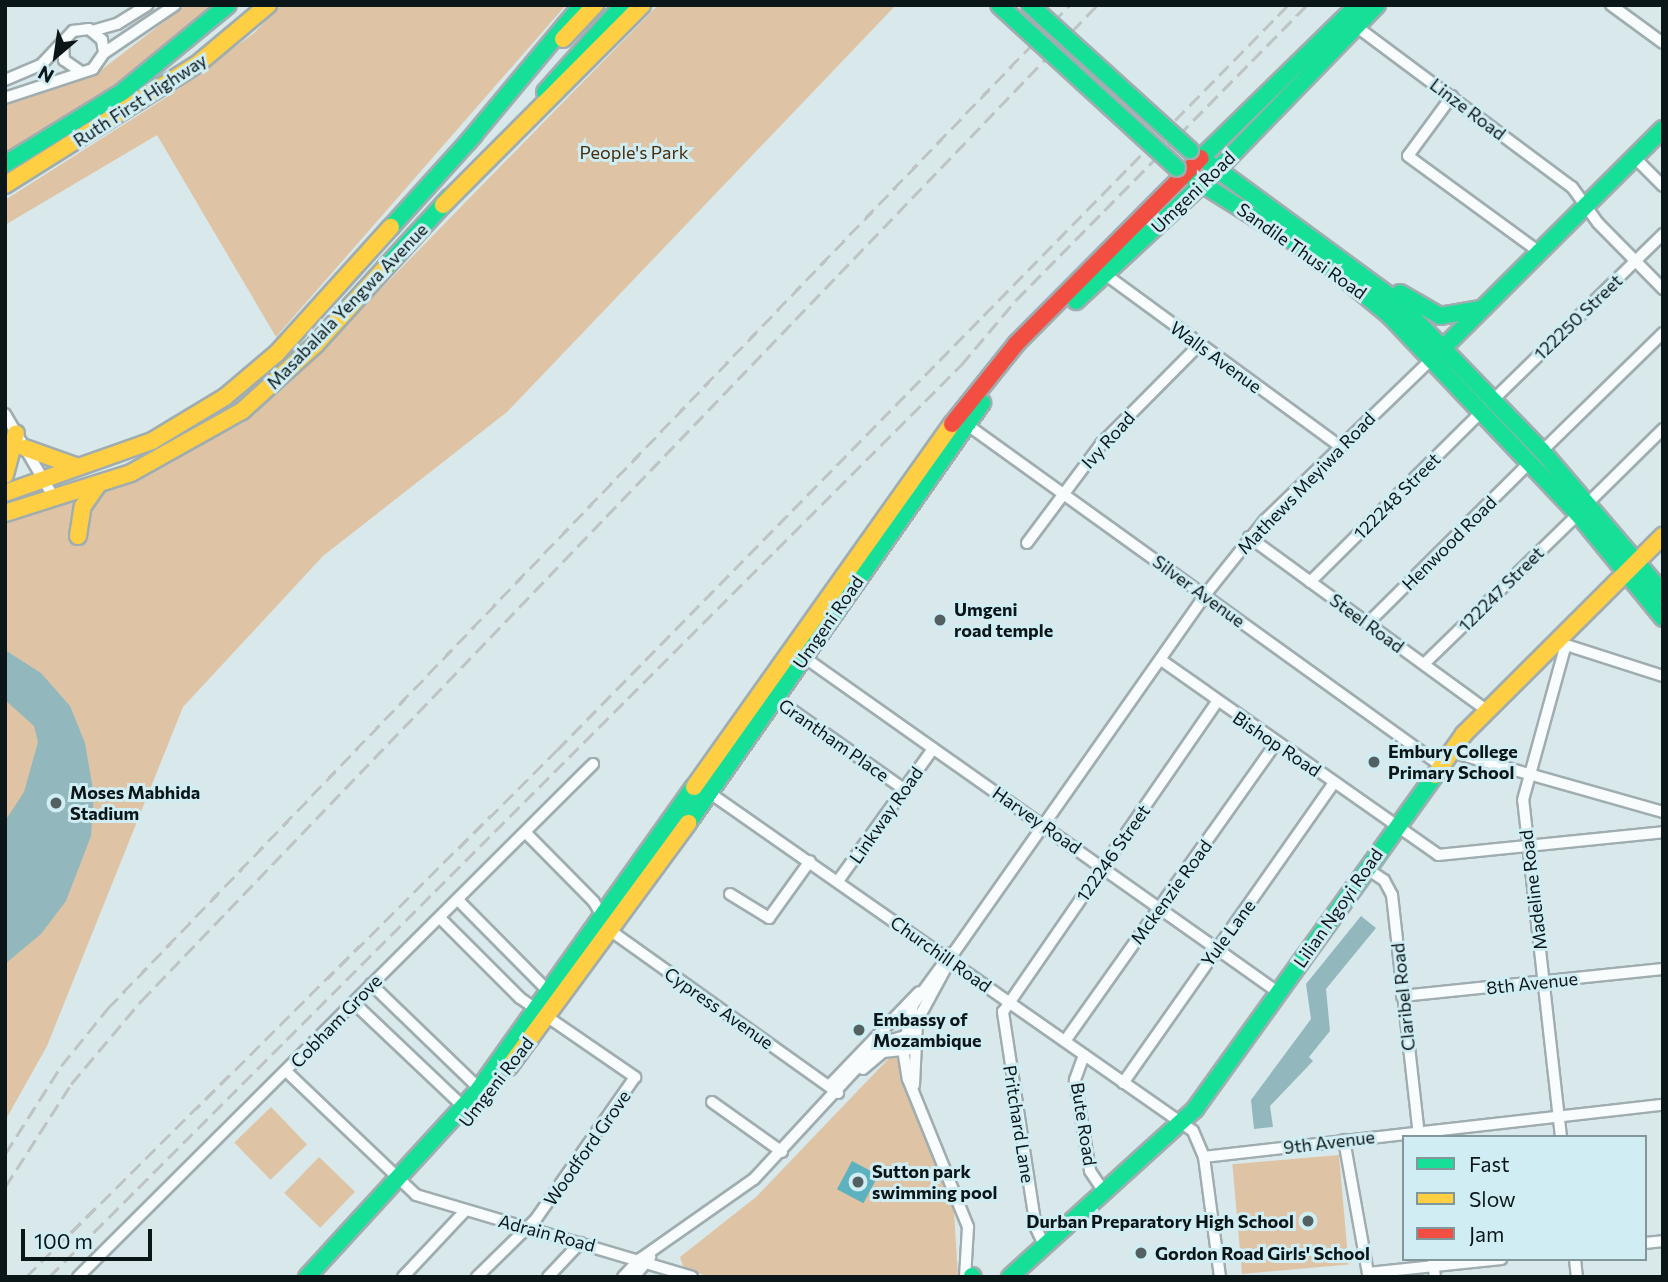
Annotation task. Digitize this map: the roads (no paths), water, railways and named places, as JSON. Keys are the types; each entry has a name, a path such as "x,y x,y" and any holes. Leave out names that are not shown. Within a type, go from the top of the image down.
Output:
{"main road":[{"name":"Ruth First Highway","path":"5,164 122,92 228,5"},
{"name":"Ruth First Highway","path":"5,185 200,62 268,5"},
{"path":"467,143 582,5"},
{"name":"Masabalala Yengwa Avenue","path":"5,493 80,467 177,428 250,377 595,5"},
{"name":"Masabalala Yengwa Avenue","path":"5,513 97,485 161,459 258,398 315,345 623,5"},
{"path":"443,205 642,5"},
{"name":"Sandile Thusi Road","path":"999,5 1181,171 1336,270 1438,353"},
{"name":"Sandile Thusi Road","path":"1030,5 1196,154 1378,284 1633,566 1663,593"},
{"name":"Umgeni Road","path":"307,1277 400,1183 483,1093 705,789 1016,344 1217,170 1350,22 1358,5"},
{"name":"Umgeni Road","path":"1099,270 1196,154 1350,22 1377,5"},
{"name":"Mathews Meyiwa Road","path":"1438,353 1479,309 1662,130"},
{"path":"1378,284 1440,316 1479,309"},
{"path":"5,475 21,441 80,467"},
{"path":"78,537 83,506 97,485"},
{"name":"Lilian Ngoyi Road","path":"1010,1277 1182,1122 1279,993 1395,826 1485,709 1561,644 1663,536"},
{"name":"Sandile Thusi Road","path":"1633,566 1663,618"},
{"name":"Umgeni Road","path":"322,1277 400,1183"}],"street":[{"path":"5,80 41,65 73,31 92,31 117,24 147,5"},
{"path":"5,98 80,71 93,69 104,53 175,5"},
{"path":"1611,5 1663,43"},
{"name":"Linze Road","path":"1350,22 1572,187 1584,205 1663,289"},
{"path":"92,31 104,53"},
{"path":"63,41 64,60 80,71"},
{"path":"1452,96 1408,156 1538,251"},
{"path":"1634,157 1663,186"},
{"name":"122250 Street","path":"1488,406 1663,234"},
{"name":"Walls Avenue","path":"1099,270 1340,446"},
{"name":"Henwood Road","path":"1368,623 1663,333"},
{"name":"Ivy Road","path":"1027,543 1101,443 1199,345"},
{"name":"Mathews Meyiwa Road","path":"909,1034 921,990 950,956 1205,595 1249,537 1438,353"},
{"name":"122248 Street","path":"1310,582 1488,406"},
{"path":"5,414 54,498"},
{"name":"Silver Avenue","path":"962,421 1441,766"},
{"name":"122247 Street","path":"1424,664 1663,429"},
{"name":"Steel Road","path":"1249,537 1485,709"},
{"path":"1561,644 1663,676"},
{"name":"Madeline Road","path":"1561,644 1523,800 1562,1135"},
{"name":"Harvey Road","path":"798,653 1279,993"},
{"name":"Bishop Road","path":"1161,660 1216,703 1395,826 1445,856 1663,832"},
{"name":"Grantham Place","path":"770,694 904,789"},
{"name":"122246 Street","path":"1008,1001 1216,703"},
{"name":"Mckenzie Road","path":"1065,1041 1276,743"},
{"name":"Linkway Road","path":"838,881 933,748"},
{"path":"1451,752 1663,812"},
{"name":"Cobham Grove","path":"78,1277 287,1072 371,984 593,764"},
{"name":"Yule Lane","path":"1123,1083 1334,783"},
{"name":"Churchill Road","path":"705,789 950,956 1008,1001 1182,1122"},
{"path":"525,832 594,902 607,925"},
{"path":"730,894 769,918 810,861"},
{"name":"Claribel Road","path":"1366,868 1384,880 1392,895 1419,1134"},
{"path":"458,900 554,996"},
{"path":"440,918 542,1012"},
{"name":"Cypress Avenue","path":"607,925 834,1089"},
{"path":"486,962 503,947"},
{"name":"Mathews Meyiwa Road","path":"909,1034 950,956"},
{"name":"8th Avenue","path":"1402,996 1663,969"},
{"path":"371,984 483,1093"},
{"path":"624,1277 647,1257 754,1179 782,1152 898,1007 921,990"},
{"name":"Pritchard Lane","path":"1008,1001 1002,1021 1036,1228 1044,1245"},
{"path":"354,1003 467,1111"},
{"name":"Woodford Grove","path":"477,1277 526,1227 635,1077 542,1012"},
{"path":"858,1071 880,1043 909,1034 908,1049 914,1084 965,1217 970,1276"},
{"path":"406,1053 423,1035"},
{"path":"834,1089 883,1052 908,1049"},
{"name":"Bute Road","path":"1084,1055 1075,1077 1090,1171 1104,1192"},
{"path":"287,1072 400,1183"},
{"path":"712,1102 782,1152"},
{"name":"9th Avenue","path":"1419,1134 1663,1105"},
{"path":"1182,1122 1197,1137 1204,1157 1220,1277"},
{"name":"9th Avenue","path":"1204,1157 1402,1135"},
{"path":"1344,1140 1364,1270 1434,1268 1486,1261"},
{"name":"Adrain Road","path":"400,1183 465,1211 580,1243 647,1257 692,1277"},
{"path":"403,1277 465,1211"},
{"path":"548,1277 580,1243"},
{"path":"634,1277 647,1257"}],"water":[{"name":"Sutton park swimming pool","path":"852,1161 878,1175 863,1203 837,1189"}],"railway":[{"path":"5,1154 61,1066 108,1008 1070,5"},
{"path":"5,1187 71,1084 141,1001 1097,5"},
{"path":"26,1277 557,750 1288,5"},
{"path":"49,1277 961,365 1016,300 1307,5"}],"place":[{"name":"Umgeni road temple","path":"940,620"},
{"name":"Embury College Primary School","path":"1374,762"},
{"name":"Moses Mabhida Stadium","path":"56,803"},
{"name":"Embassy of Mozambique","path":"859,1030"},
{"name":"Sutton park swimming pool","path":"858,1182"},
{"name":"Durban Preparatory High School","path":"1308,1221"},
{"name":"Gordon Road Girls' School","path":"1141,1253"}],"park label":[{"name":"People's Park","path":"634,152"}]}
